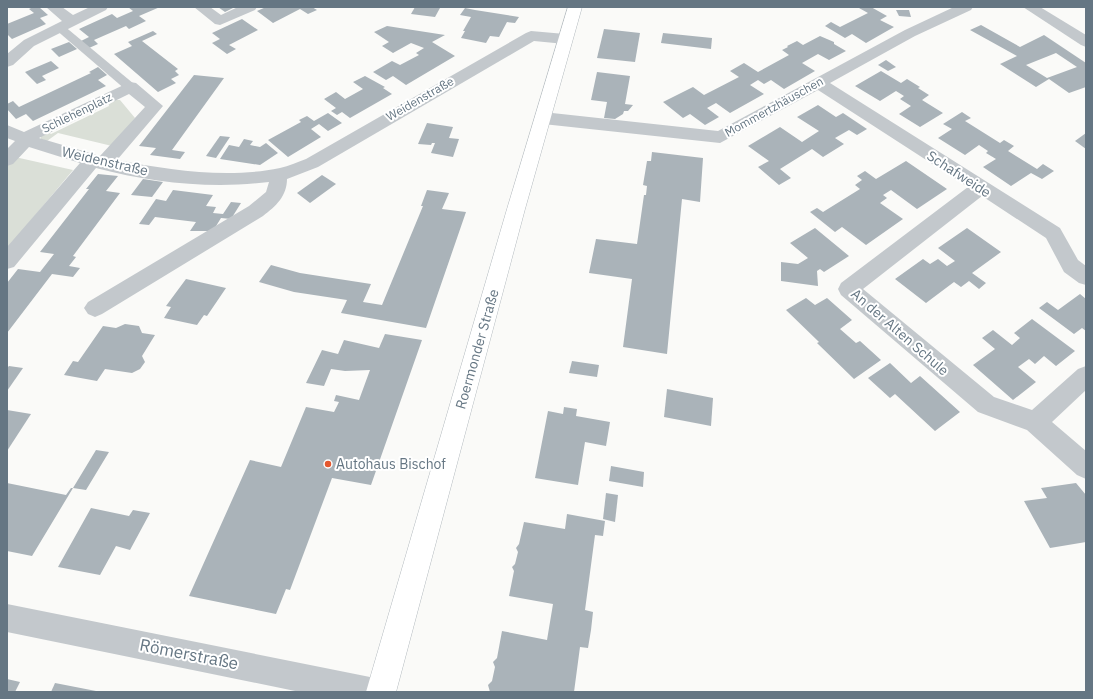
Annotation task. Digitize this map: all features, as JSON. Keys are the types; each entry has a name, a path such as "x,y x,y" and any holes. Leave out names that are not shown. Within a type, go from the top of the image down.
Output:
{"main road":[{"name":"Roermonder Straße","path":"381,692 575,7"}],"street":[{"path":"53,7 65,24"},
{"path":"7,62 29,43 101,7"},
{"path":"201,7 220,21 250,7"},
{"name":"Mommertzhäuschen","path":"543,118 720,137 910,33 966,7"},
{"path":"1030,7 1086,42"},
{"name":"Weidenstraße","path":"7,131 25,140 98,162 210,179 278,175 312,163 531,36 565,39"},
{"name":"Schafweide","path":"818,83 980,188 1053,233 1071,266 1086,277"},
{"name":"Schlehenplatz","path":"25,140 130,87 154,106 98,162"},
{"path":"7,160 25,140"},
{"path":"7,261 98,162"},
{"path":"95,308 256,211 273,198 279,185 278,175"},
{"name":"An der Alten Schule","path":"980,188 848,289 986,405 1036,422 1086,467"},
{"path":"1036,422 1086,376"},
{"name":"Römerstraße","path":"7,618 370,692"}],"lane":[{"name":"Schlehenplatz","path":"65,24 130,87"}],"shaded area":[{"path":"120,100 135,118 112,146 58,133 47,141 41,139 41,135 47,131 51,134 109,106 108,102"},
{"path":"15,157 73,170 7,249 7,166"}],"building":[{"path":"39,7 48,15 40,18 46,24 12,39 7,34 7,24 34,13 29,9"},
{"path":"128,7 160,7 139,16 146,21 129,29 126,26 94,40 98,44 89,48 81,41 89,37 79,29 112,14 117,18 133,11"},
{"path":"218,7 235,7 225,12"},
{"path":"266,7 312,7 317,10 308,14 300,9 273,23 257,11"},
{"path":"415,7 440,8 435,17 411,14"},
{"path":"871,7 887,16 880,20 894,27 866,43 852,34 845,38 825,26 831,22 840,27 868,13 859,8"},
{"path":"465,8 519,17 515,23 507,22 499,37 490,36 486,43 461,38 465,31 463,31 471,17 460,15"},
{"path":"896,10 909,10 911,17 899,16"},
{"path":"242,19 258,30 229,45 236,49 227,54 212,43 220,39 212,33"},
{"path":"981,25 1020,47 1044,35 1086,63 1086,87 1069,93 1049,79 1036,87 1000,64 1017,56 970,30","holes":["1056,53 1077,67 1047,78 1026,65"]},
{"path":"387,26 445,35 432,42 455,56 406,85 393,76 386,80 373,72 392,61 400,65 419,55 416,53 424,48 411,43 393,53 382,46 389,42 374,32"},
{"path":"604,29 640,33 635,62 597,58"},
{"path":"153,31 157,34 142,41 178,69 175,71 179,75 171,79 176,83 158,92 114,54 132,46 128,42"},
{"path":"663,33 712,38 711,49 661,43"},
{"path":"820,36 834,42 834,44 846,51 829,60 818,54 802,63 815,71 784,89 771,80 764,84 758,80 750,85 764,94 730,113 716,103 707,108 719,117 705,125 690,114 683,118 663,102 693,87 704,95 739,77 730,71 744,63 758,72 789,55 782,50 788,47 787,46 797,41 803,45"},
{"path":"69,42 77,49 59,57 51,49"},
{"path":"886,60 896,67 888,71 878,65"},
{"path":"51,61 59,68 42,76 46,80 37,84 25,72"},
{"path":"98,67 107,75 98,80 106,86 33,121 26,114 16,119 7,109 7,104 13,101 19,107 91,73 89,72"},
{"path":"881,71 901,83 907,79 920,87 918,88 929,95 922,100 943,113 920,127 899,114 911,106 900,99 904,96 896,91 880,101 855,86"},
{"path":"597,72 630,76 625,104 633,105 628,111 624,111 623,114 615,119 604,118 607,102 591,100"},
{"path":"194,75 224,78 172,150 185,152 180,159 150,155 156,148 139,146"},
{"path":"365,76 385,87 383,88 392,94 350,118 342,112 337,115 331,111 336,108 324,99 336,92 345,99 363,89 353,82"},
{"path":"818,105 836,117 843,113 867,129 857,135 849,130 835,138 844,144 823,157 812,149 780,169 791,178 779,185 758,167 769,161 748,146 780,127 802,142 819,131 797,117"},
{"path":"962,112 971,118 965,121 1000,143 1004,140 1014,146 1008,151 1037,169 1043,164 1054,171 1042,179 1031,173 1011,186 983,167 996,159 986,153 988,151 979,145 965,155 938,138 952,129 943,124"},
{"path":"328,113 342,123 328,131 319,124 311,129 321,137 288,157 268,140 301,122 299,120 307,116 314,121"},
{"path":"427,123 453,127 449,138 459,139 453,157 431,153 435,143 432,143 431,145 418,144"},
{"path":"1086,133 1086,149 1075,141"},
{"path":"220,136 230,137 216,158 206,156"},
{"path":"244,139 253,141 250,145 260,147 266,143 278,153 260,165 220,159 229,145 239,147"},
{"path":"652,152 703,158 700,202 682,199 667,354 623,347 632,279 589,273 596,239 637,244 644,195 646,195 647,186 643,185 647,161 651,161"},
{"path":"906,161 947,189 917,209 891,190 883,195 887,198 880,203 903,219 866,245 842,227 835,232 810,212 817,208 823,212 860,189 855,185 862,180 857,176 865,171 876,179"},
{"path":"98,174 118,176 106,191 120,193 73,256 76,257 69,266 80,268 73,277 52,274 7,333 7,283 18,269 40,272 54,254 40,252 89,189 86,189"},
{"path":"322,175 336,184 310,203 297,193"},
{"path":"143,179 163,182 152,197 131,195"},
{"path":"173,190 213,195 206,206 216,207 213,213 223,214 231,202 241,203 231,219 221,218 213,231 190,231 196,222 155,217 149,225 139,224 156,199 166,201"},
{"path":"427,190 449,193 442,209 466,212 426,328 341,313 347,300 294,292 259,282 271,265 300,273 371,284 363,302 382,305 423,206 421,206"},
{"path":"815,228 849,256 824,272 820,269 817,271 818,286 781,281 781,262 798,264 808,258 790,243"},
{"path":"967,228 1001,252 972,273 986,283 979,289 969,281 961,287 954,282 926,303 895,279 923,259 930,264 938,259 947,266 955,261 938,248"},
{"path":"186,279 226,288 207,316 204,315 197,325 164,318 171,307 166,306"},
{"path":"1080,294 1086,299 1086,331 1082,328 1074,334 1039,308 1047,302 1058,310"},
{"path":"806,298 815,305 827,298 852,320 840,329 856,343 860,341 881,360 854,379 786,310"},
{"path":"1032,319 1075,351 1056,366 1044,356 1035,364 1029,359 1018,367 1036,382 1013,400 973,365 995,349 982,338 993,330 1012,345 1020,338 1014,333"},
{"path":"125,324 139,326 142,333 155,335 142,356 145,362 140,369 132,373 105,369 97,381 64,375 73,361 78,362 103,326 116,328"},
{"path":"385,334 422,340 371,485 332,478 290,590 286,589 276,614 189,596 250,460 281,467 306,407 334,412 339,402 334,401 336,395 359,400 370,370 345,371 331,369 324,386 306,383 322,350 338,354 344,340 379,348"},
{"path":"572,361 599,365 597,377 569,373"},
{"path":"890,363 911,383 920,376 960,412 935,431 895,394 890,398 868,378"},
{"path":"9,366 23,368 7,391 7,368"},
{"path":"667,389 713,398 711,426 664,417"},
{"path":"564,407 577,409 576,416 610,422 606,446 585,442 578,485 535,478 548,411 563,414"},
{"path":"7,410 31,414 7,451"},
{"path":"96,450 109,452 86,490 73,488"},
{"path":"611,466 644,472 643,487 609,481"},
{"path":"7,483 66,495 71,488 73,488 32,556 7,551"},
{"path":"1076,483 1086,495 1086,542 1050,548 1024,501 1047,498 1041,488"},
{"path":"606,493 618,495 615,522 603,519"},
{"path":"91,508 129,516 133,510 150,513 130,550 116,546 100,575 58,567"},
{"path":"567,514 605,521 603,536 595,535 585,610 593,612 591,630 588,648 580,647 574,692 490,692 488,685 492,681 495,667 493,662 497,658 502,631 547,640 553,604 509,596 514,571 512,567 515,564 518,552 516,548 519,544 524,522 565,529"},
{"path":"7,679 20,682 15,692 7,692"},
{"path":"55,683 96,691 96,692 51,692"}],"place":[{"name":"Autohaus Bischof","path":"328,464"}]}
